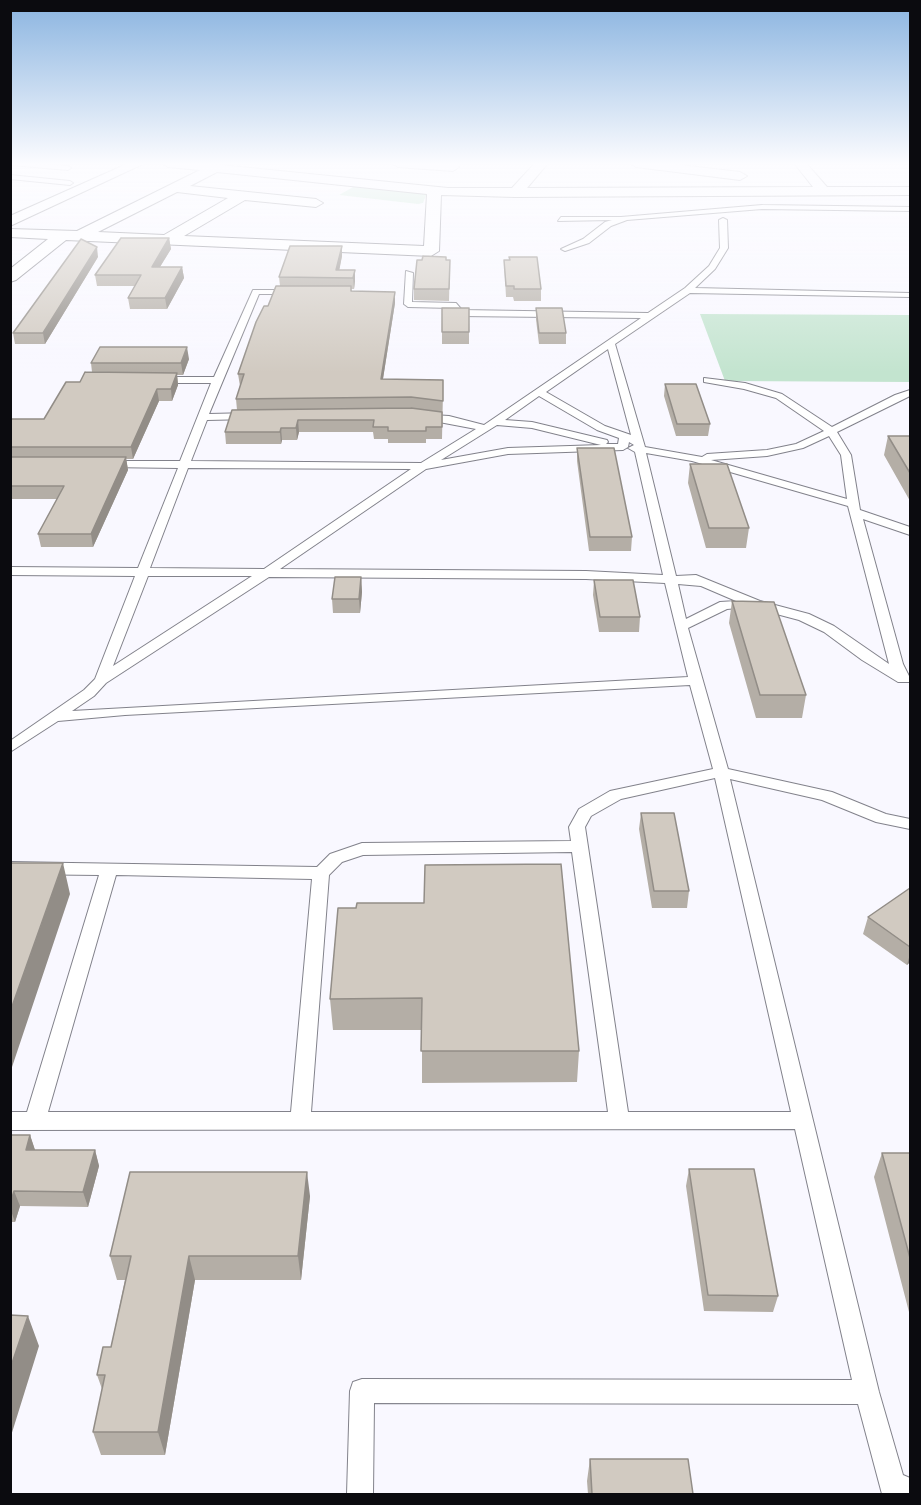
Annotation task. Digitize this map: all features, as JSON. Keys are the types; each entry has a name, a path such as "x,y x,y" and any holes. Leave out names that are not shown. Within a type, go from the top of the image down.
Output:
{"street":[{"path":"32,233 63,235 84,241 168,239 431,251 429,233"},
{"path":"84,241 97,233"},
{"path":"168,239 178,233"},
{"path":"254,243 270,233"},
{"path":"14,271 63,235"}],"lane":[{"path":"565,249 586,241 597,233"},
{"path":"10,748 89,693 101,680 653,316 688,290 712,267 724,248 723,233"},
{"path":"409,273 408,304 456,306 459,313 653,316"},
{"path":"688,290 910,295"},
{"path":"101,680 217,380 256,292 302,292"},
{"path":"611,344 631,444 721,771 867,1392 899,1490"},
{"path":"147,380 217,380"},
{"path":"707,380 745,386 779,396 831,431 846,455 855,509 896,664 907,682"},
{"path":"539,392 631,444"},
{"path":"693,458 767,453 799,446 910,393"},
{"path":"411,415 490,425 532,425 693,458 855,509 910,531"},
{"path":"203,417 261,416"},
{"path":"92,464 423,466 508,451 631,444"},
{"path":"10,571 586,575 667,571 755,604 804,617 829,628 867,657 907,682"},
{"path":"681,626 725,605 755,604"},
{"path":"56,717 125,711 695,681"},
{"path":"89,693 102,703 125,711"},
{"path":"619,1121 577,827 585,813 616,795 721,771 826,796 882,818 910,824"},
{"path":"882,818 910,835"},
{"path":"300,1121 321,873 336,858 362,849 580,846"},
{"path":"10,868 321,873"},
{"path":"35,1121 109,869"},
{"path":"10,1121 803,1120"},
{"path":"360,1494 362,1391 867,1392"}],"green space":[{"path":"700,314 910,315 910,382 725,381"}],"building":[{"path":"121,238 169,238 152,267 182,267 165,298 128,298 141,275 95,275"},
{"path":"81,239 97,247 43,333 13,333"},
{"path":"290,246 342,246 336,270 355,270 353,278 279,277"},
{"path":"423,256 446,257 446,260 450,260 449,289 414,289 417,260 422,260"},
{"path":"509,257 537,257 541,289 514,289 514,286 506,286 504,260 510,260"},
{"path":"276,286 351,286 351,291 395,292 381,379 443,380 443,401 411,397 236,399 244,374 238,374 256,322 264,306 268,306"},
{"path":"442,308 469,308 469,332 442,332"},
{"path":"536,308 562,308 566,333 539,333"},
{"path":"100,347 187,347 181,363 91,363"},
{"path":"85,372 177,373 171,389 157,389 131,447 10,447 10,419 44,419 66,382 80,382"},
{"path":"665,384 696,384 710,424 677,424"},
{"path":"411,408 442,412 442,427 426,427 426,431 388,431 388,427 373,427 374,420 298,420 296,428 281,428 280,432 225,432 232,410"},
{"path":"888,436 910,436 910,473"},
{"path":"577,448 614,448 632,537 590,537"},
{"path":"10,457 126,457 91,534 38,534 64,486 10,486"},
{"path":"690,464 727,464 749,528 709,528"},
{"path":"335,577 361,577 359,599 332,599"},
{"path":"594,580 633,580 640,617 600,617"},
{"path":"732,601 774,602 806,695 760,695"},
{"path":"641,813 674,813 689,891 654,891"},
{"path":"10,863 63,863 10,1012"},
{"path":"561,864 579,1051 421,1051 422,998 330,999 338,908 356,908 357,903 424,903 425,865"},
{"path":"910,888 910,947 868,917"},
{"path":"10,1135 30,1135 26,1150 95,1150 83,1192 14,1191 10,1204"},
{"path":"882,1153 910,1153 910,1258"},
{"path":"689,1169 754,1169 778,1296 708,1295"},
{"path":"130,1172 307,1172 298,1256 189,1256 158,1432 93,1432 105,1375 97,1375 103,1347 111,1347 131,1256 110,1256"},
{"path":"10,1315 28,1316 10,1369"},
{"path":"590,1459 688,1459 693,1494 592,1494"}]}
